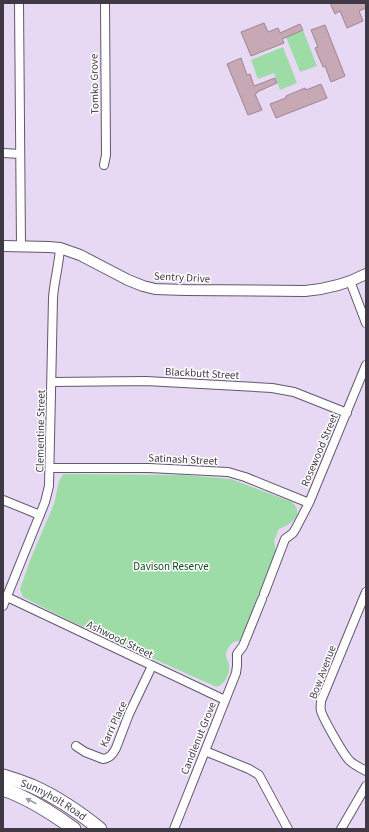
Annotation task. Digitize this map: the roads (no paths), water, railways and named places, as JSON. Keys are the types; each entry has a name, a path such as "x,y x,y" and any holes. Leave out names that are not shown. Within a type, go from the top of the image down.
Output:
{"main road":[{"name":"Sunnyholt Road","path":"3,776 32,786 64,803 100,829"},
{"name":"Sunnyholt Road","path":"3,789 40,806 57,816 74,829"}],"street":[{"path":"19,3 21,247"},
{"name":"Tomko Grove","path":"104,164 106,155 105,3"},
{"path":"3,153 20,154"},
{"name":"Sentry Drive","path":"3,246 60,248 80,255 128,280 143,286 155,288 185,290 305,290 327,288 366,274"},
{"name":"Clementine Street","path":"3,606 48,493 50,468 53,298 60,248"},
{"path":"350,281 366,324"},
{"name":"Rosewood Street","path":"237,654 243,646 285,539 293,533 309,503 366,365"},
{"name":"Blackbutt Street","path":"52,382 146,381 272,388 294,392 346,413"},
{"name":"Satinash Street","path":"50,468 149,468 228,472 245,477 309,503"},
{"path":"3,500 40,515"},
{"name":"Bow Avenue","path":"366,592 320,705 323,716 346,757 352,763 366,771"},
{"name":"Ashwood Street","path":"7,597 225,700"},
{"name":"Candlenut Grove","path":"174,829 238,666 237,654"},
{"name":"Karri Place","path":"76,746 85,752 103,759 113,754 129,714 152,666"},
{"path":"205,751 249,769 259,775 288,829"},
{"path":"340,829 366,786"}],"park label":[{"name":"Davison Reserve","path":"171,566"}]}
